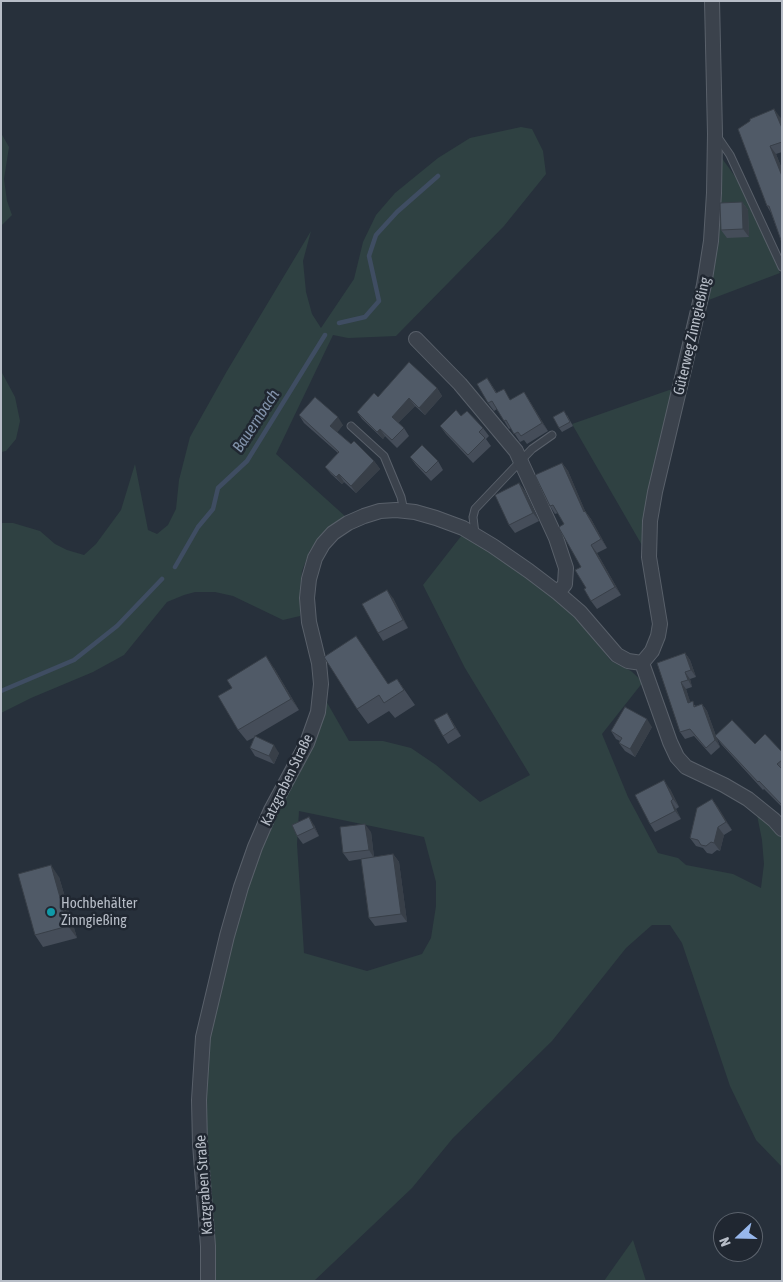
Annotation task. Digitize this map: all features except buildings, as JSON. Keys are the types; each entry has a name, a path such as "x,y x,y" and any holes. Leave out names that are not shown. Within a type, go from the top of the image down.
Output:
{"street":[{"name":"Güterweg Zinngießing","path":"642,663 652,651 660,624 649,557 650,521 655,492 704,286 711,241 715,134 712,1"},
{"path":"416,339 460,384 516,451 556,538 566,568 565,584 558,593"},
{"name":"Katzgraben Straße","path":"208,1281 208,1246 200,1144 199,1100 203,1037 227,936 252,855 275,802 306,742 318,712 321,684 319,663 309,622 307,598 308,579 315,558 323,544 333,533 348,523 380,511 404,511 436,518 463,528 493,546 558,593 580,612 617,655 628,661 642,663"},
{"path":"642,663 677,757 686,767 748,799 782,829"}],"lane":[{"path":"715,134 730,155 782,267"},
{"path":"351,426 384,456 401,497 404,511"},
{"path":"476,536 473,528 475,509 520,461 552,435"}],"shaded area":[{"path":"521,127 532,129 543,151 546,174 504,226 396,336 348,338 333,335 276,454 346,517 323,535 310,550 302,571 300,616 283,620 233,596 215,592 195,592 184,595 167,602 124,655 93,672 1,713 1,523 13,523 40,531 55,544 84,555 96,544 121,510 135,464 148,530 157,534 168,525 176,509 179,480 190,437 227,371 311,231 303,261 306,292 312,314 321,328 354,279 363,242 376,215 395,193 438,158 470,138"},
{"path":"1,133 9,147 4,179 7,201 12,215 1,226"},
{"path":"721,157 742,186 780,273 706,301"},
{"path":"1,371 15,397 20,421 16,439 6,451 1,452"},
{"path":"675,388 643,547 572,424"},
{"path":"462,535 494,553 560,602 579,620 611,661 631,671 643,682 602,734 628,797 658,853 678,858 686,865 733,874 761,888 764,864 757,815 782,837 782,1167 756,1140 730,1086 682,943 670,925 652,925 626,948 552,1041 453,1138 412,1188 314,1281 213,1281 204,1145 206,1048 220,978 260,848 325,699 349,741 383,741 411,748 436,765 480,802 530,775 465,668 423,585","holes":["299,811 424,837 436,882 436,906 431,938 422,954 367,971 304,953 297,844"]},
{"path":"633,1240 646,1281 604,1281 616,1264"}],"waterway":[{"name":"Bauernbach","path":"339,323 365,317 379,301 369,256 376,235 397,212 438,176"},
{"name":"Bauernbach","path":"175,567 198,527 213,509 218,488 247,461 325,335"},
{"name":"Bauernbach","path":"1,691 74,660 117,626 162,579"}],"place":[{"name":"Hochbehälter Zinngießing","path":"51,912"}]}
